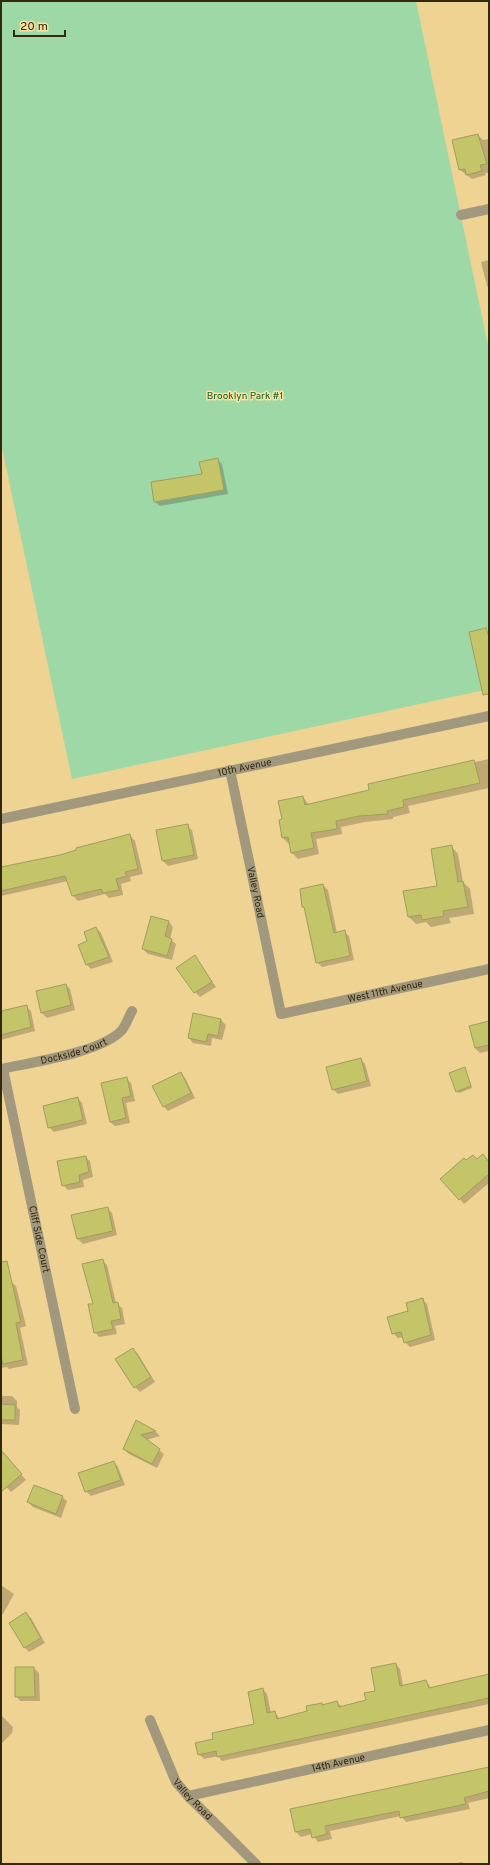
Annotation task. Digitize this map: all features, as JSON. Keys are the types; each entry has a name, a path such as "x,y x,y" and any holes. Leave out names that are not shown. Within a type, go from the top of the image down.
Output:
{"street":[{"path":"461,215 489,209"},
{"name":"10th Avenue","path":"1,819 489,716"},
{"name":"Valley Road","path":"230,770 281,1014"},
{"name":"West 11th Avenue","path":"281,1014 489,969"},
{"name":"Dockside Court","path":"2,1069 86,1049 104,1042 122,1030 132,1011"},
{"name":"Cliff Side Court","path":"2,1069 75,1409"},
{"name":"Valley Road","path":"150,1720 176,1782 256,1864"},
{"name":"14th Avenue","path":"188,1796 489,1730"}],"green space":[{"name":"Brooklyn Park #1","path":"1,1 416,1 489,350 489,689 72,779 1,443"}],"building":[{"path":"478,134 487,164 480,165 482,171 466,175 465,169 459,170 452,140"},
{"path":"218,458 224,490 154,502 151,482 202,474 199,462"},
{"path":"486,628 489,637 489,694 483,695 469,632"},
{"path":"474,760 480,783 403,800 404,807 387,811 388,814 359,816 336,821 337,829 311,833 314,848 291,853 288,837 282,838 279,820 282,819 278,801 303,796 305,805 369,790 368,784"},
{"path":"188,824 194,855 162,861 156,830"},
{"path":"130,834 138,869 125,872 127,876 116,879 119,890 103,893 101,889 72,896 65,876 1,891 1,867 60,855 76,850 76,848"},
{"path":"452,845 458,882 463,881 468,907 443,911 444,916 422,920 421,915 408,917 403,891 437,886 431,849"},
{"path":"323,884 334,933 345,930 350,956 316,963 304,907 302,907 300,889"},
{"path":"151,916 169,921 165,936 172,939 167,956 142,949"},
{"path":"96,927 109,957 86,965 78,945 87,941 84,932"},
{"path":"195,955 212,982 194,993 176,968"},
{"path":"66,984 71,1005 41,1013 36,991"},
{"path":"27,1005 31,1027 1,1035 1,1011"},
{"path":"193,1013 221,1019 218,1036 208,1034 206,1042 188,1038"},
{"path":"489,1021 489,1045 475,1048 469,1026"},
{"path":"361,1058 367,1081 332,1090 326,1067"},
{"path":"465,1067 471,1086 456,1092 449,1073"},
{"path":"181,1072 191,1093 163,1107 152,1086"},
{"path":"127,1077 131,1096 122,1098 126,1118 110,1122 101,1083"},
{"path":"78,1097 83,1120 48,1128 43,1106"},
{"path":"483,1154 489,1162 489,1174 459,1200 440,1179 464,1158 466,1160 473,1155 477,1159"},
{"path":"86,1156 89,1172 79,1175 80,1182 62,1186 57,1161"},
{"path":"108,1207 113,1231 77,1239 71,1215"},
{"path":"103,1259 113,1303 118,1302 121,1319 111,1321 113,1329 94,1333 88,1304 93,1304 82,1264"},
{"path":"7,1261 21,1322 16,1323 23,1360 3,1364 1,1356 1,1262"},
{"path":"423,1298 431,1335 404,1343 401,1332 392,1334 387,1317 408,1311 406,1303"},
{"path":"133,1348 151,1377 134,1388 115,1359"},
{"path":"1,1404 15,1405 15,1420 1,1420"},
{"path":"136,1420 156,1431 141,1435 160,1449 152,1464 123,1449"},
{"path":"1,1450 22,1474 1,1492"},
{"path":"114,1461 121,1480 85,1492 78,1473"},
{"path":"34,1485 63,1496 56,1514 27,1502"},
{"path":"26,1612 41,1638 24,1648 9,1623"},
{"path":"396,1663 400,1686 426,1680 429,1688 489,1674 489,1698 217,1757 216,1751 198,1755 195,1743 213,1739 212,1733 254,1724 248,1692 263,1688 267,1713 275,1711 277,1719 307,1711 306,1706 322,1703 322,1705 337,1701 339,1707 366,1700 364,1693 375,1691 371,1668"},
{"path":"15,1667 34,1667 35,1697 15,1697"},
{"path":"489,1767 489,1791 464,1798 466,1804 400,1818 399,1811 325,1826 327,1834 312,1838 310,1829 295,1832 290,1809"}]}
